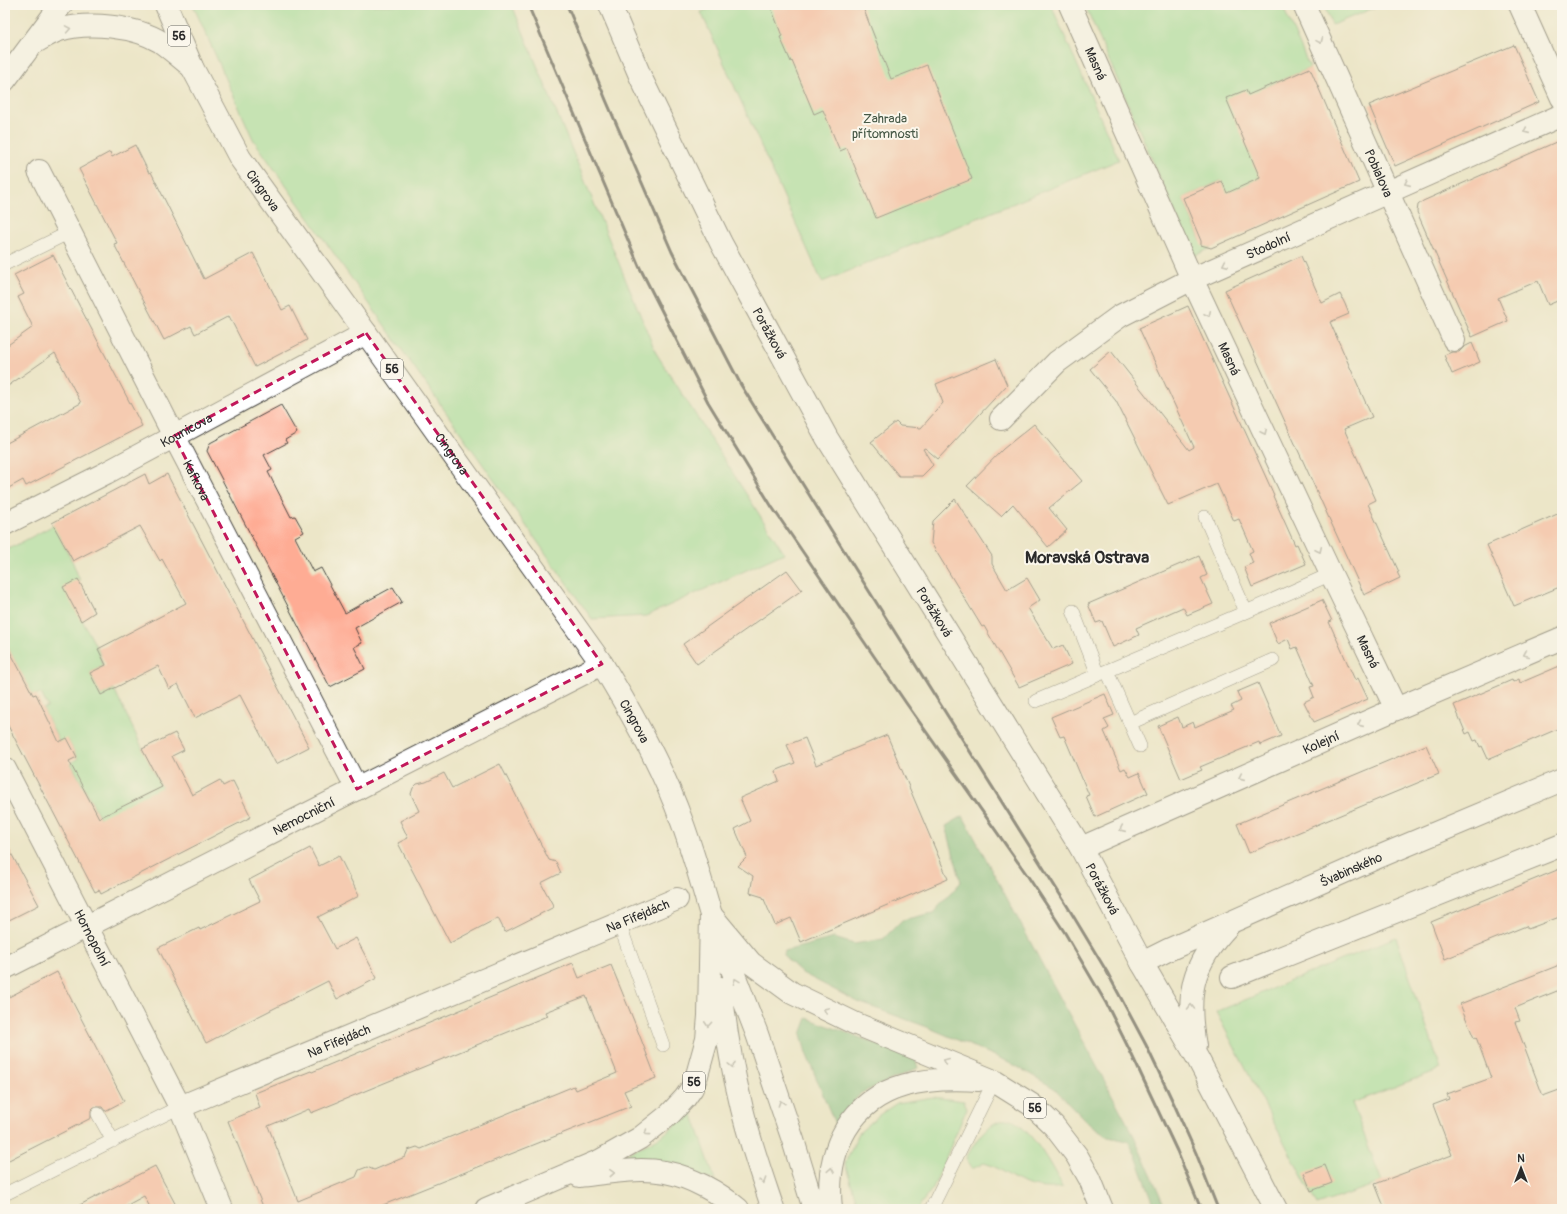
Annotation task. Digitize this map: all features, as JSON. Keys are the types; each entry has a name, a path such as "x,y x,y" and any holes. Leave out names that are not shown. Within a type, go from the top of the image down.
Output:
{"main road":[{"path":"5,80 61,5"},
{"name":"Cingrova","path":"166,5 192,67 240,158 602,664 633,716 662,775 682,822 711,915"},
{"name":"Masná","path":"1070,5 1192,279 1330,574 1396,709"},
{"name":"Pobialova","path":"1304,5 1454,340"},
{"path":"1520,5 1562,98"},
{"name":"Porážková","path":"615,7 644,83 721,243 827,438 1081,848 1142,963 1198,1059 1276,1209"},
{"path":"32,44 59,30 88,26 109,26 128,30 160,42 192,67"},
{"name":"Stodolní","path":"1001,419 1057,362 1120,316 1192,279 1562,115"},
{"name":"Kafkova","path":"39,171 174,436 357,789"},
{"name":"Kounicova","path":"5,524 106,473 366,333"},
{"name":"Kolejní","path":"1081,848 1396,709 1562,638"},
{"name":"Nemocniční","path":"5,968 602,664"},
{"name":"Hornopolní","path":"5,769 180,1107 222,1209"},
{"name":"Švabinského","path":"1142,963 1376,858 1562,780"},
{"path":"1232,977 1562,845"},
{"name":"Na Fifejdách","path":"180,1107 677,899"},
{"name":"56","path":"711,915 751,963 792,993 854,1023 994,1081 1021,1097 1044,1115 1068,1144 1084,1167 1102,1209"},
{"name":"56","path":"711,915 757,1034 794,1140 814,1209"},
{"name":"56","path":"711,915 728,1042 740,1100 754,1152 773,1209"},
{"name":"56","path":"486,1209 601,1160 640,1138 678,1107 692,1088 705,1050 708,1028 711,915"},
{"path":"1198,1059 1191,1020 1191,994 1194,978 1202,959 1211,946 1233,921"},
{"name":"56","path":"831,1209 829,1182 834,1155 839,1141 850,1121 865,1105 878,1096 899,1087 922,1081 941,1079 994,1081"},
{"name":"56","path":"560,1178 635,1171 665,1172 702,1185 726,1199 738,1209"}],"lane":[{"path":"5,264 70,232"},
{"path":"1205,517 1246,612"},
{"path":"1036,701 1246,612 1330,574"},
{"path":"1073,611 1102,673 1130,723 1140,746"},
{"path":"1130,723 1273,660"},
{"path":"618,923 664,1045"},
{"path":"931,1209 994,1081"},
{"name":"Na Fifejdách","path":"5,1194 180,1107"},
{"path":"98,1114 113,1141"}],"highlighted area":[{"path":"366,333 602,664 357,789 174,436"}],"green space":[{"path":"193,5 512,5 656,353 784,553 646,616 592,619 253,139"},
{"name":"Zahrada přítomnosti","path":"718,5 1051,5 1119,160 822,282 701,12"},
{"path":"1085,5 1282,5 1310,68 1266,87 1295,151 1259,175 1260,178 1224,195 1224,186 1221,181 1183,198 1202,244 1211,248 1194,256"},
{"path":"1324,5 1381,5 1332,25"},
{"path":"54,525 73,563 80,581 65,588 98,650 103,666 90,673 101,695 114,689 162,789 112,841 71,763 78,759 68,740 60,743 43,709 48,707 41,693 33,696 5,642 5,551"},
{"path":"963,816 1134,1136 1166,1209 1156,1209 1135,1154 1128,1141 1108,1137 1091,1126 1054,1088 1009,1062 927,1027 858,1002 802,973 783,955 785,951 834,938 854,944 883,939 902,920 933,913 961,882 946,826"},
{"path":"1396,937 1441,1069 1352,1103 1382,1182 1317,1205 1216,1012"},
{"path":"807,1018 915,1058 918,1068 861,1093 835,1124 806,1053 801,1034"},
{"path":"933,1097 964,1101 967,1108 933,1188 917,1209 859,1209 845,1164 859,1133 879,1115 897,1103"},
{"path":"691,1109 715,1180 615,1159 646,1145 665,1134 674,1127 688,1110"},
{"path":"1011,1119 1027,1132 1041,1149 1063,1187 1045,1188 1032,1186 984,1163 972,1169 966,1158 974,1144 989,1127 1003,1120"}],"building":[{"path":"770,5 862,5 891,79 927,65 972,179 876,218 847,148 840,151 823,110 814,114 792,61 791,62 780,37 782,36"},
{"path":"1514,45 1539,102 1395,166 1369,105"},
{"path":"1310,68 1359,182 1211,248 1201,245 1201,241 1183,198 1222,181 1227,193 1260,178 1226,98 1246,90 1248,95"},
{"path":"1556,142 1562,154 1562,299 1548,305 1538,281 1498,298 1508,321 1472,337 1417,212 1418,205 1423,201"},
{"path":"135,145 149,173 151,172 204,279 253,253 282,310 290,306 307,340 255,367 229,316 195,334 191,326 164,340 114,244 117,243 79,169 110,152 112,157"},
{"path":"53,255 142,426 26,486 23,480 5,490 5,444 81,403 55,353 5,388 5,347 33,327 18,297 24,294 14,275"},
{"path":"1301,256 1322,303 1340,294 1345,304 1349,314 1330,322 1372,417 1344,429 1376,500 1368,504 1399,572 1397,572 1400,578 1364,595 1225,290"},
{"path":"1188,306 1274,495 1273,496 1295,545 1297,544 1306,564 1252,587 1244,567 1253,563 1249,553 1253,551 1239,519 1234,521 1217,484 1168,505 1116,401 1090,369 1111,351 1189,450 1194,447 1139,328"},
{"path":"1472,343 1480,362 1452,374 1444,355 1452,352 1459,352 1464,347"},
{"path":"996,359 1007,385 938,459 925,448 923,449 933,465 922,476 899,476 871,442 896,422 900,426 921,428 943,403 936,384"},
{"path":"281,405 297,433 285,440 287,443 264,455 272,470 268,472 291,517 295,516 304,532 295,537 313,572 321,568 345,613 393,587 402,602 355,628 362,643 354,647 365,669 330,687 207,451 210,443"},
{"path":"1034,424 1082,481 1049,508 1067,530 1048,547 1013,504 1001,516 967,486 1003,449"},
{"path":"145,474 149,484 167,474 309,747 276,764 240,695 195,718 178,684 169,689 158,666 101,695 90,673 106,665 98,649 186,603 162,559 160,561 140,526 73,561 52,523"},
{"path":"955,499 992,556 992,564 1007,590 1027,578 1040,600 1028,608 1053,649 1063,645 1072,664 1019,687 984,626 982,627 931,543 933,521"},
{"path":"1562,512 1562,586 1514,606 1487,545"},
{"path":"1199,556 1207,575 1201,578 1213,604 1187,615 1183,607 1136,628 1139,635 1113,647 1102,621 1096,623 1088,604"},
{"path":"787,570 802,590 697,664 683,644"},
{"path":"78,579 95,612 81,621 63,587"},
{"path":"1322,600 1332,621 1329,622 1355,680 1358,678 1368,699 1314,722 1304,702 1314,697 1310,687 1314,686 1297,647 1292,649 1288,639 1278,644 1269,623"},
{"path":"5,642 33,695 36,694 59,742 67,738 77,757 69,761 99,818 162,787 142,749 175,733 184,750 172,756 192,795 220,780 223,786 233,781 251,817 101,894 99,890 95,892 5,720"},
{"path":"1562,665 1562,727 1488,759 1482,746 1480,747 1477,740 1474,741 1470,732 1466,734 1454,705 1512,680 1513,682 1519,679 1520,683"},
{"path":"1258,683 1281,736 1260,745 1259,742 1200,767 1202,770 1181,779 1158,726 1178,717 1182,727 1193,722 1195,727 1234,710 1231,706 1241,701 1237,692"},
{"path":"1105,694 1114,715 1104,719 1109,728 1104,731 1121,770 1125,768 1130,777 1139,773 1148,793 1095,817 1086,796 1089,795 1064,736 1060,737 1051,717"},
{"path":"887,735 948,879 801,942 791,918 775,925 763,897 750,893 753,876 738,866 747,857 735,829 750,821 740,798 779,781 775,771 795,763 787,745 805,738 816,765"},
{"path":"1426,745 1439,774 1249,853 1237,824"},
{"path":"500,764 549,860 556,862 561,873 541,883 554,907 505,932 498,918 450,943 398,843 408,838 400,821 419,811 411,794 413,788 417,784 426,782 444,773 452,788"},
{"path":"5,842 39,905 5,922"},
{"path":"310,848 319,866 339,856 359,896 318,917 335,949 356,938 377,978 337,999 328,981 206,1043 158,948 199,928 200,930 260,901 249,880"},
{"path":"1562,868 1562,916 1528,929 1526,926 1445,959 1431,922"},
{"path":"573,963 579,978 611,965 656,1078 624,1091 631,1106 373,1209 264,1209 228,1121 260,1108 255,1093 311,1071 312,1072","holes":["586,996 617,1073 576,1090 574,1086 421,1149 417,1147 408,1150 405,1157 374,1170 367,1167 359,1170 356,1177 298,1201 268,1126 309,1109 311,1113 343,1100 547,1016 545,1012"]},
{"path":"1562,964 1562,989 1515,1008 1520,1021 1515,1022 1543,1096 1562,1089 1562,1209 1385,1209 1375,1184 1452,1155 1433,1105 1449,1099 1447,1094 1491,1078 1476,1037 1474,1038 1460,1004"},
{"path":"57,972 124,1101 105,1111 102,1107 94,1107 91,1110 91,1118 5,1162 5,999"},
{"path":"1325,1165 1332,1183 1311,1191 1304,1173"},
{"path":"155,1166 178,1209 151,1209 144,1196 120,1209 72,1209"}],"railway":[{"path":"528,5 639,266 708,402 772,507 906,703 1027,875 1065,933 1106,1003 1130,1051 1177,1151 1201,1209"},
{"path":"567,5 606,100 672,252 741,385 1107,972 1146,1045 1174,1104 1196,1153 1218,1209"}],"district":[{"name":"Moravská Ostrava","path":"1087,557"}]}
